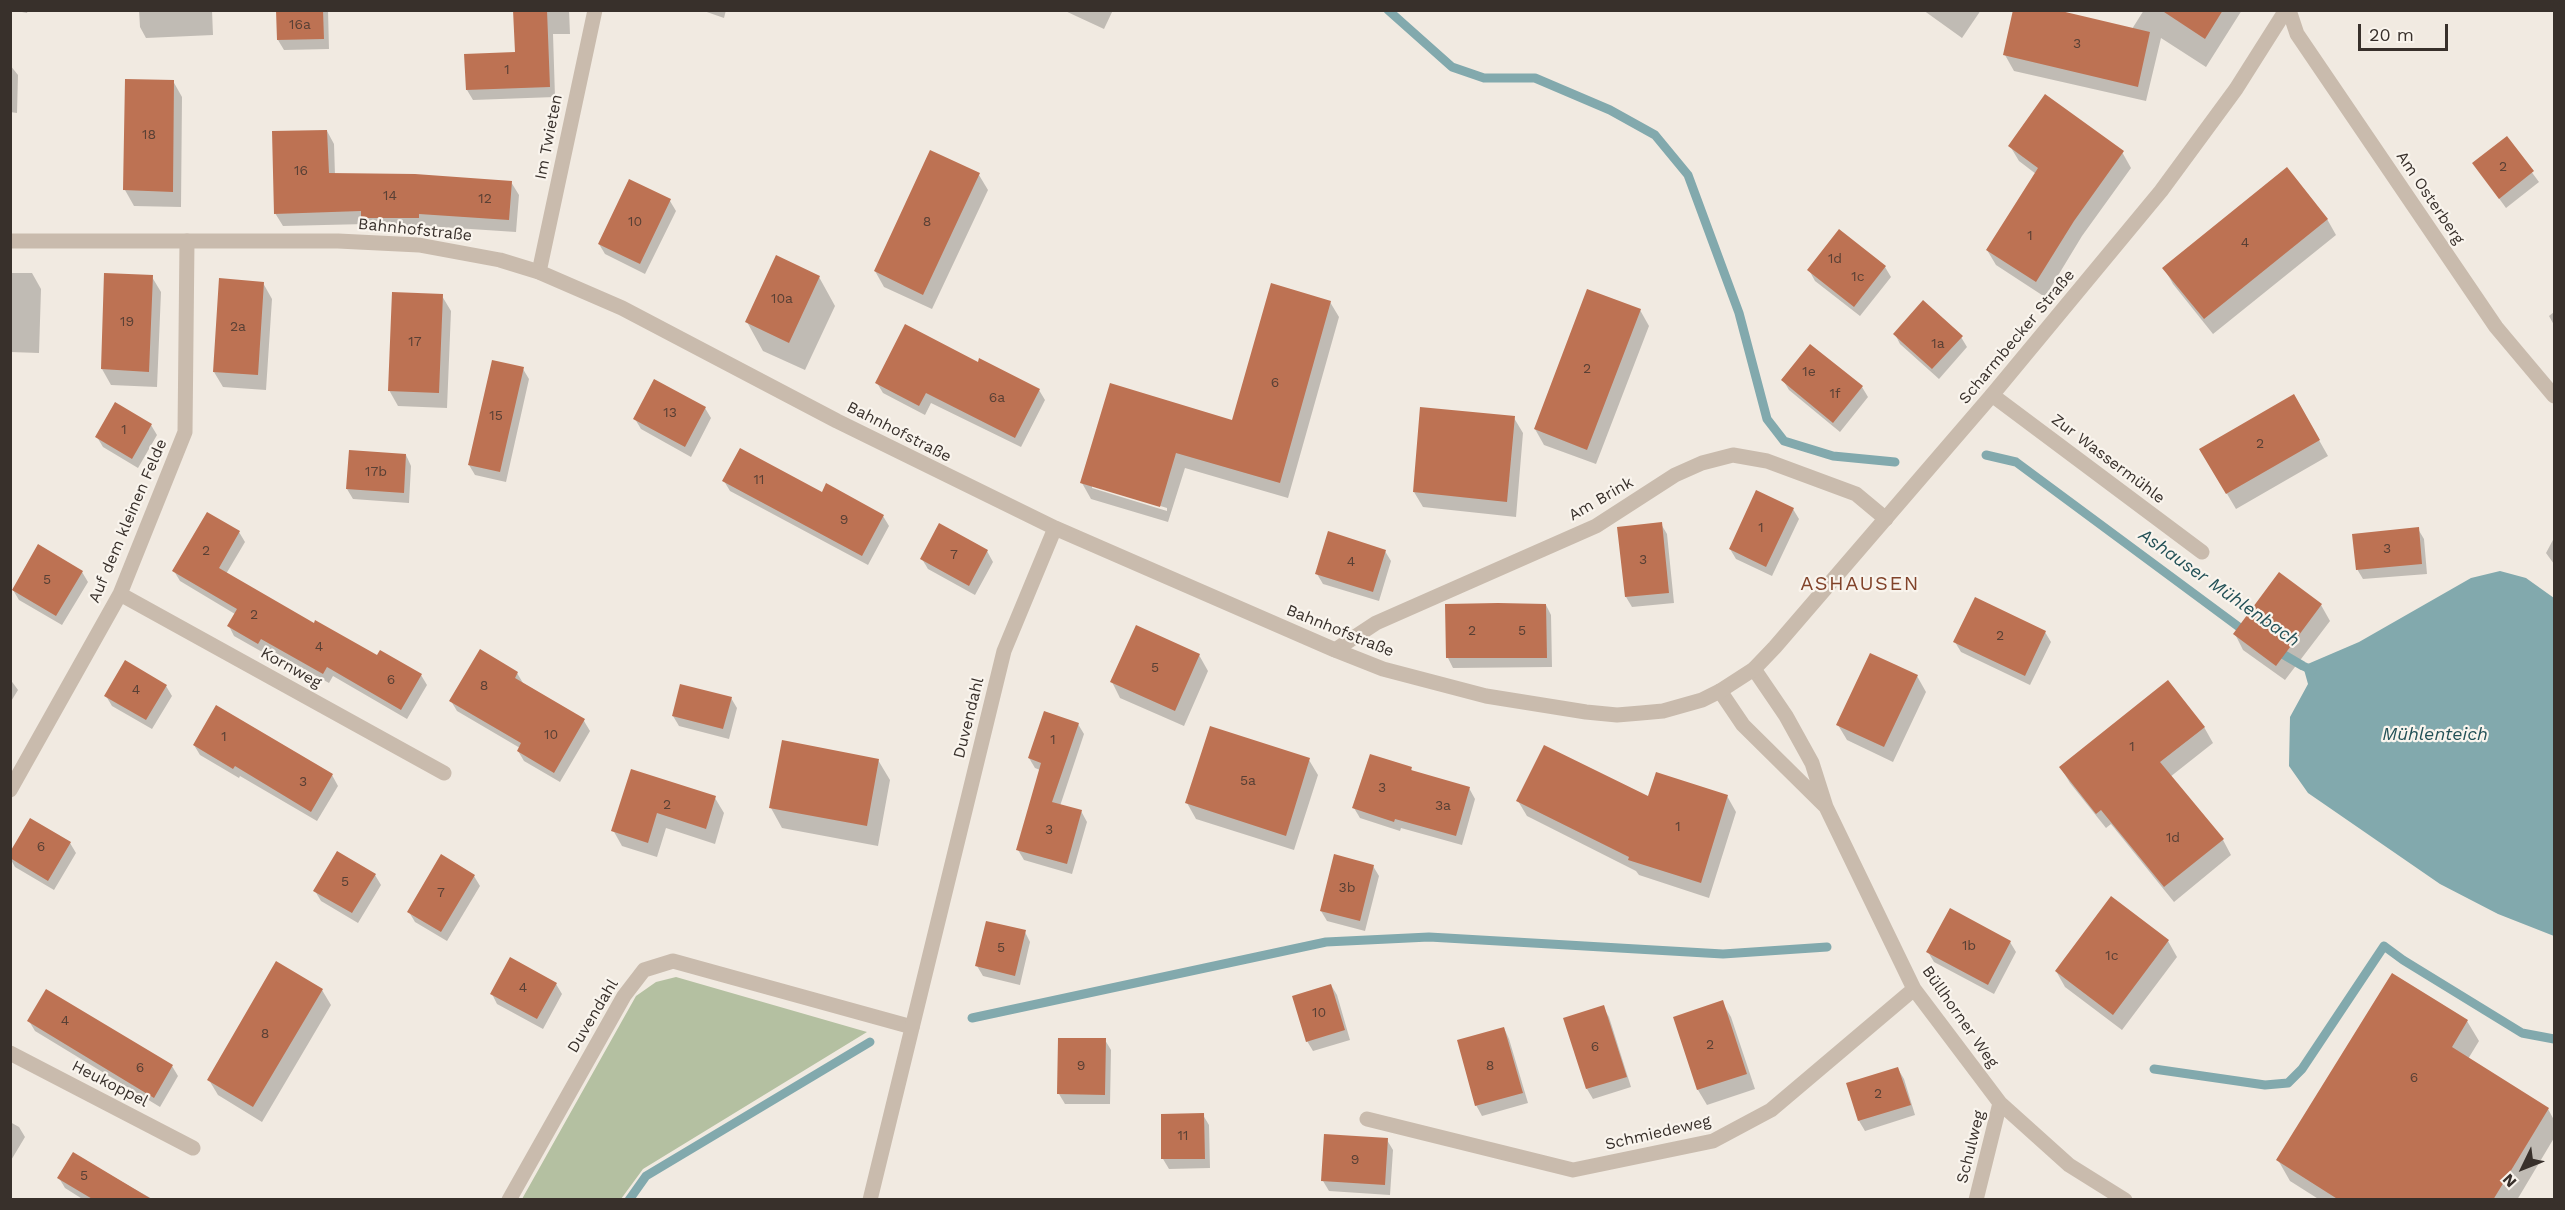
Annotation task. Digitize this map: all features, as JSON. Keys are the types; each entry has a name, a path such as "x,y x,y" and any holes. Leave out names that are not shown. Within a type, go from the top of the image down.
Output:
{"street":[{"name":"Im Twieten","path":"539,272 595,10"},
{"name":"Scharmbecker Straße","path":"1754,669 1992,395 2161,191 2236,89 2288,10"},
{"name":"Am Osterberg","path":"2288,10 2297,34 2496,327 2554,396"},
{"name":"Bahnhofstraße","path":"10,241 338,241 419,246 466,252 539,272 622,308 837,421 1055,528 1383,669 1441,686 1586,712 1617,715 1663,711 1702,700 1754,669"},
{"name":"Auf dem kleinen Felde","path":"10,790 120,594 185,432 187,241"},
{"name":"Zur Wassermühle","path":"1992,395 2202,552"},
{"name":"Am Brink","path":"1335,650 1376,623 1596,526 1675,475 1702,463 1733,455 1767,461 1857,494 1886,519"},
{"name":"Duvendahl","path":"870,1200 1004,651 1055,528"},
{"name":"Kornweg","path":"120,594 444,773"},
{"name":"Büllhorner Weg","path":"1754,669 1786,716 1812,763 1826,807 1914,989 2000,1103 2069,1165 2125,1200"},
{"name":"Büllhorner Weg","path":"1720,691 1743,725 1826,807"},
{"name":"Duvendahl","path":"509,1200 624,996 644,970 673,961 912,1027"},
{"name":"Schmiedeweg","path":"1367,1119 1573,1170 1713,1141 1771,1110 1914,989"},
{"name":"Heukoppel","path":"10,1053 193,1148"},
{"name":"Schulweg","path":"1976,1200 2000,1103"}],"green space":[{"path":"676,977 867,1032 643,1169 621,1199 522,1199 636,996 656,982"}],"water":[{"name":"Mühlenteich","path":"2500,571 2526,578 2554,598 2554,936 2498,914 2440,884 2308,793 2289,766 2290,717 2308,684 2303,666 2359,642 2471,578"}],"building":[{"path":"276,10 323,10 324,39 277,40"},
{"path":"513,10 547,10 550,87 466,90 464,54 515,52"},
{"path":"2013,10 2057,10 2150,32 2138,87 2003,55"},
{"path":"2161,10 2223,10 2205,39"},
{"path":"125,79 174,80 173,192 123,190"},
{"path":"2045,94 2124,151 2074,221 2036,282 1986,250 2038,168 2008,146"},
{"path":"327,130 329,173 415,174 512,181 509,220 419,214 419,218 361,218 361,211 274,214 272,131"},
{"path":"2507,136 2534,171 2499,199 2472,163"},
{"path":"930,150 980,173 923,295 874,271"},
{"path":"2287,167 2328,219 2204,319 2162,268"},
{"path":"629,179 671,199 640,264 598,244"},
{"path":"1839,229 1886,266 1854,307 1807,270"},
{"path":"776,255 820,276 789,343 745,322"},
{"path":"104,273 153,275 149,372 101,369"},
{"path":"219,278 264,282 258,375 213,372"},
{"path":"1271,283 1331,301 1280,483 1176,453 1160,507 1080,483 1110,383 1232,420"},
{"path":"1587,289 1641,309 1587,450 1534,429"},
{"path":"392,292 443,294 439,393 388,391"},
{"path":"1923,300 1963,336 1932,369 1893,334"},
{"path":"905,324 978,362 979,358 1040,389 1015,438 926,393 919,406 875,383"},
{"path":"1810,344 1863,386 1833,423 1781,380"},
{"path":"492,360 524,367 500,472 468,465"},
{"path":"654,379 706,407 685,447 633,419"},
{"path":"2294,394 2320,440 2226,494 2199,449"},
{"path":"115,402 152,424 132,459 95,437"},
{"path":"1420,407 1515,416 1507,502 1413,492"},
{"path":"740,448 822,492 826,483 884,515 862,556 722,481"},
{"path":"349,450 406,454 404,493 346,489"},
{"path":"1756,490 1794,508 1766,567 1729,549"},
{"path":"207,512 240,531 219,568 314,623 315,620 377,655 380,650 422,674 401,710 327,667 323,674 261,639 258,644 227,626 237,609 172,571"},
{"path":"1662,522 1669,593 1625,597 1617,527"},
{"path":"939,523 988,550 969,586 920,559"},
{"path":"2419,527 2422,564 2356,570 2352,534"},
{"path":"1328,531 1386,550 1373,592 1315,574"},
{"path":"38,544 83,571 56,616 12,590"},
{"path":"2279,572 2322,604 2276,666 2233,634"},
{"path":"1975,597 2046,631 2025,676 1953,642"},
{"path":"1445,604 1546,604 1547,658 1446,658"},
{"path":"1136,625 1200,654 1175,711 1110,682"},
{"path":"480,649 518,672 515,678 585,719 554,773 517,751 521,743 449,701"},
{"path":"1870,653 1918,675 1884,747 1836,725"},
{"path":"125,660 167,685 146,720 104,696"},
{"path":"2168,680 2205,727 2160,762 2224,839 2164,887 2101,810 2096,814 2059,767"},
{"path":"680,684 732,697 723,729 672,716"},
{"path":"216,705 333,774 311,812 235,766 233,769 193,745"},
{"path":"1044,711 1079,723 1052,802 1082,810 1067,864 1016,850 1041,763 1028,758"},
{"path":"1210,726 1310,758 1286,836 1185,803"},
{"path":"782,740 879,759 867,826 769,808"},
{"path":"1544,745 1648,796 1656,772 1728,795 1701,883 1628,860 1629,857 1516,801"},
{"path":"1370,754 1412,767 1411,770 1470,787 1456,836 1395,819 1394,822 1352,808"},
{"path":"631,769 716,796 706,829 657,813 648,843 611,831"},
{"path":"30,818 71,842 48,881 10,858 10,852"},
{"path":"337,851 376,874 352,913 313,891"},
{"path":"441,854 475,875 441,932 407,912"},
{"path":"1334,854 1374,865 1360,921 1320,911"},
{"path":"2111,896 2169,940 2113,1015 2055,971"},
{"path":"1950,908 2011,941 1988,985 1926,952"},
{"path":"986,921 1026,930 1015,976 975,966"},
{"path":"510,957 557,983 537,1019 490,994"},
{"path":"276,961 323,989 253,1107 207,1080"},
{"path":"2392,973 2468,1020 2452,1047 2549,1108 2493,1200 2339,1200 2276,1160"},
{"path":"1331,984 1345,1030 1306,1042 1292,996"},
{"path":"46,989 173,1065 154,1098 27,1021"},
{"path":"1723,1000 1747,1074 1697,1090 1673,1017"},
{"path":"1604,1005 1627,1077 1586,1089 1563,1018"},
{"path":"1504,1027 1523,1093 1475,1106 1457,1040"},
{"path":"1058,1038 1106,1038 1105,1095 1057,1094"},
{"path":"1898,1067 1911,1105 1858,1121 1846,1083"},
{"path":"1204,1113 1205,1159 1161,1159 1161,1114"},
{"path":"1324,1134 1388,1138 1385,1185 1321,1181"},
{"path":"73,1152 153,1200 94,1200 57,1178"}],"waterway":[{"name":"Ashauser Mühlenbach","path":"1388,10 1452,67 1484,78 1535,78 1610,110 1655,135 1688,175 1739,313 1767,419 1784,441 1833,456 1895,462"},
{"name":"Ashauser Mühlenbach","path":"1986,455 2016,462 2247,633"},
{"name":"Ashauser Mühlenbach","path":"2274,649 2312,670"},
{"path":"972,1018 1326,942 1429,937 1723,954 1827,947"},
{"path":"2154,1069 2265,1085 2288,1083 2302,1069 2384,946 2522,1033 2554,1039"},
{"path":"629,1200 646,1176 870,1042"}],"district":[{"name":"ASHAUSEN","path":"1860,584"}]}
